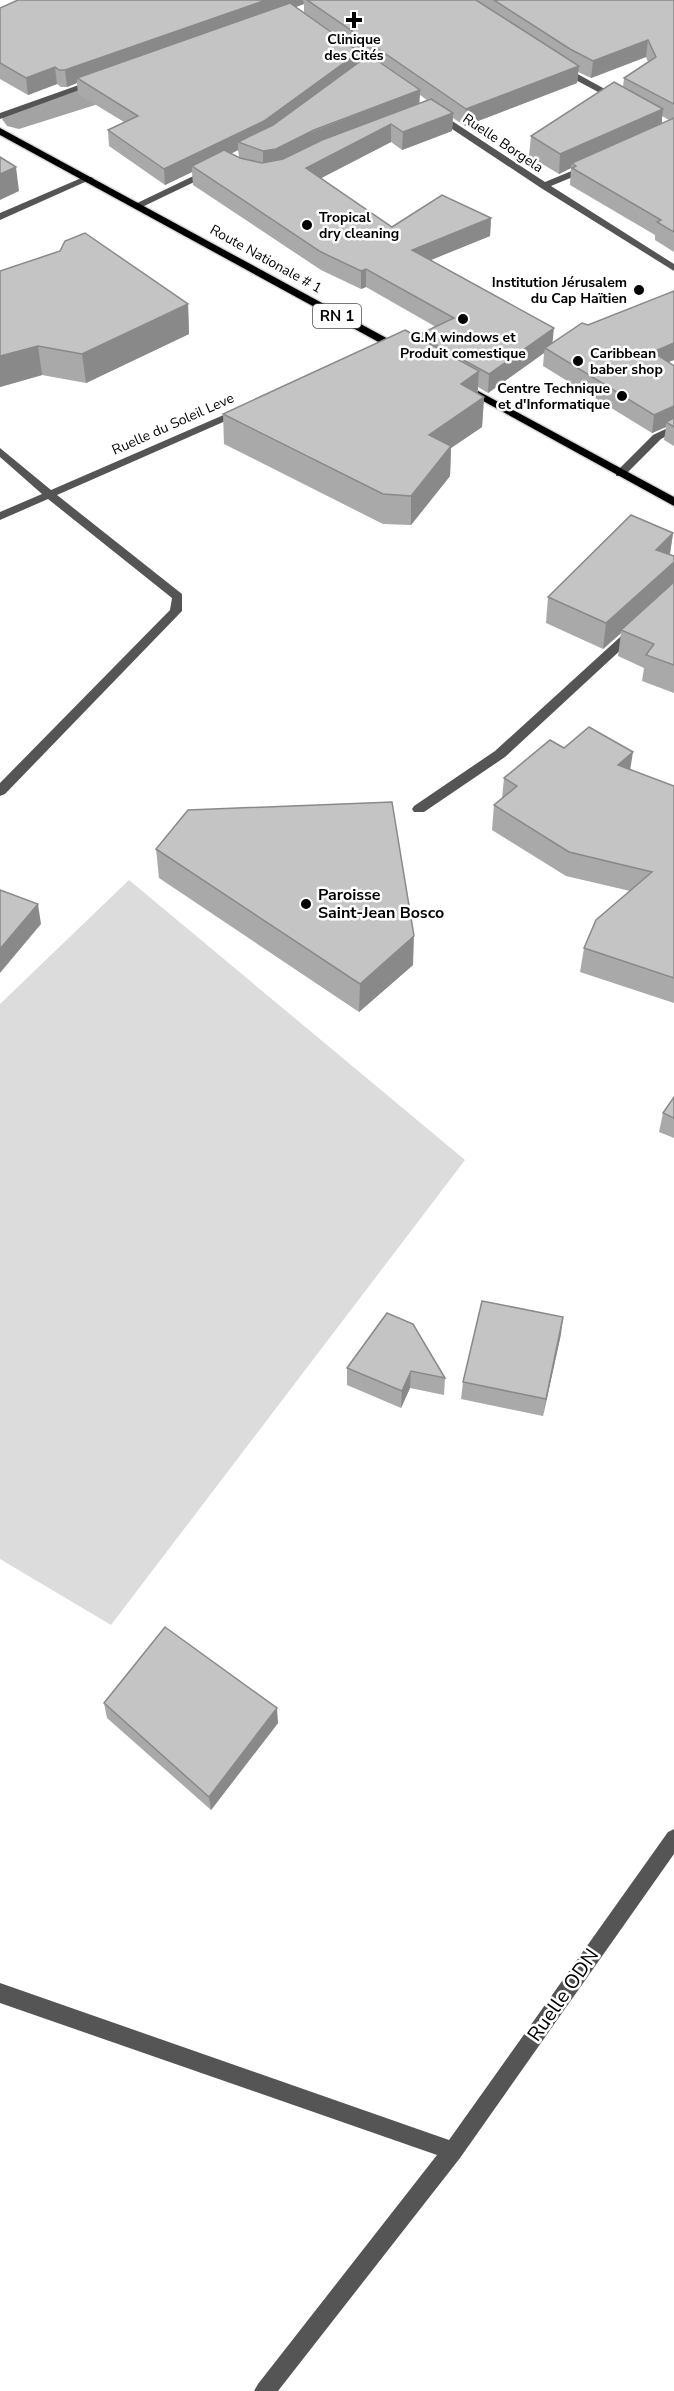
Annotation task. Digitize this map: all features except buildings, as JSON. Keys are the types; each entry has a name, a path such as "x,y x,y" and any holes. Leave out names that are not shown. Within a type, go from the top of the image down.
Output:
{"main road":[{"name":"Route Nationale # 1","path":"0,130 385,347 411,356"},
{"path":"453,380 674,502"}],"street":[{"path":"554,64 624,102"},
{"path":"0,116 101,81"},
{"name":"Ruelle Borgela","path":"421,115 431,111 674,268"},
{"path":"544,186 598,162"},
{"path":"136,206 216,168"},
{"path":"0,217 88,178"},
{"name":"Ruelle du Soleil Leve","path":"0,516 252,405"},
{"path":"620,474 657,437 674,428"},
{"path":"0,451 49,494 178,597 176,610 0,792"},
{"path":"419,809 501,754 648,618"},
{"name":"Ruelle ODN","path":"265,2391 453,2151 674,1838"},
{"path":"0,1993 453,2151"}],"shaded area":[{"path":"129,880 465,1160 111,1625 0,1559 0,1004"}],"waterway":[{"path":"19,119 154,76"}],"place":[{"name":"Clinique des Cités","path":"354,20"},
{"name":"Tropical dry cleaning","path":"307,225"},
{"name":"Institution Jérusalem du Cap Haïtien","path":"639,290"},
{"name":"G.M windows et Produit comestique","path":"463,319"},
{"name":"Caribbean baber shop","path":"578,361"},
{"name":"Centre Technique et d'Informatique","path":"622,396"},
{"name":"Paroisse Saint-Jean Bosco","path":"306,904"}]}
